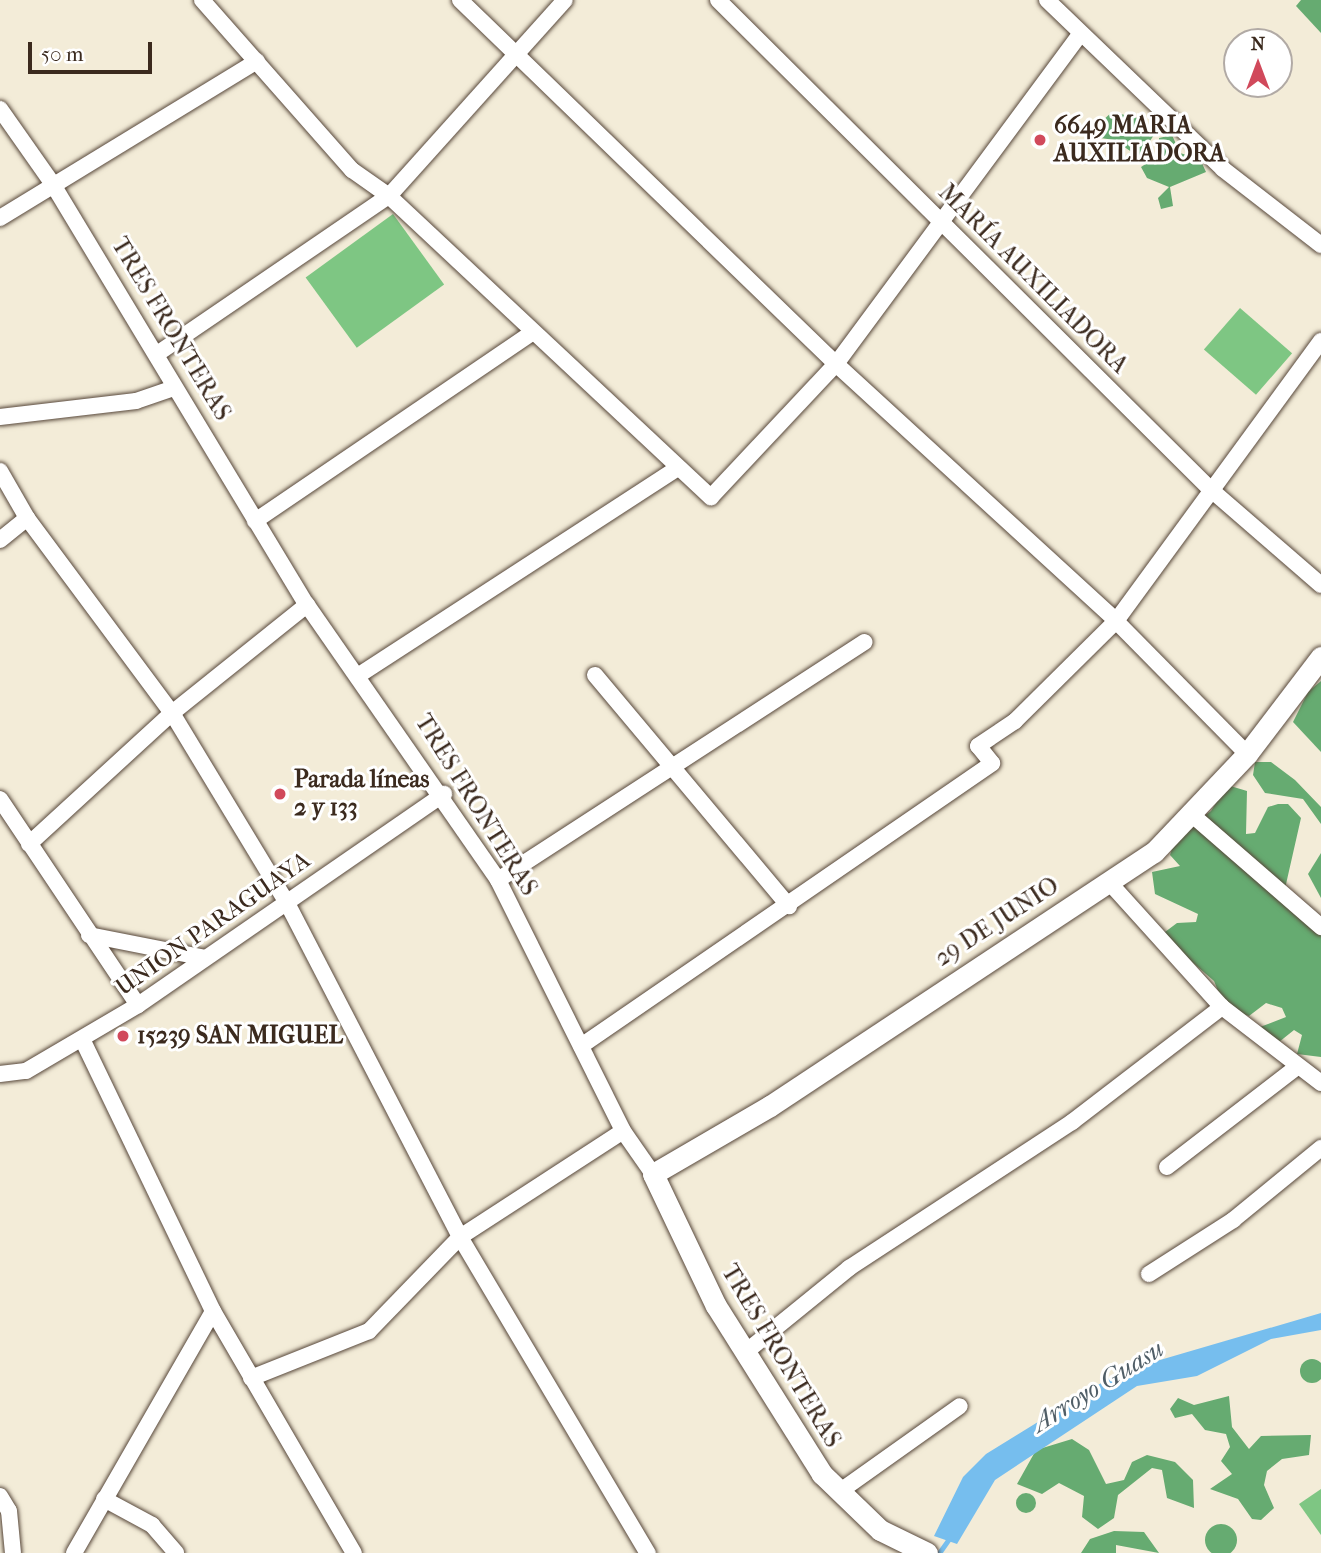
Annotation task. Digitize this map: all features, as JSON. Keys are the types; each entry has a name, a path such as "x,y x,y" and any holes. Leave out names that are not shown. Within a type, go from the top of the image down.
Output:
{"street":[{"path":"202,0 352,170 389,196 530,334 711,498 836,364 1080,34"},
{"path":"460,0 515,58 836,364 1116,621 1247,754"},
{"path":"157,354 389,196 565,0"},
{"name":"MARÍA AUXILIADORA","path":"718,0 942,219 1209,488 1321,585"},
{"path":"1047,0 1223,169 1321,245"},
{"path":"0,218 52,183 257,61"},
{"name":"TRES FRONTERAS","path":"0,110 52,183 307,606 444,794 498,880 623,1131 653,1174 716,1306 839,1492 901,1540 927,1553"},
{"path":"255,521 530,334"},
{"path":"581,1046 789,906 992,763 978,747 1015,721 1116,621 1209,488 1321,341"},
{"path":"0,417 136,401 174,388"},
{"path":"359,675 676,469"},
{"path":"0,471 27,518 172,713 286,901 460,1237 648,1553"},
{"path":"0,540 27,518"},
{"path":"29,844 172,713 307,606"},
{"path":"498,880 672,771 864,642"},
{"name":"29 DE JUNIO","path":"653,1174 770,1107 1154,852 1247,754 1321,657"},
{"path":"595,675 672,771 789,906"},
{"name":"UNION PARAGUAYA","path":"0,1074 26,1071 138,1004 444,794"},
{"path":"0,799 89,935 138,1004"},
{"path":"1190,813 1321,927"},
{"path":"1108,881 1222,1007 1321,1083"},
{"path":"89,935 205,958"},
{"path":"747,1350 849,1268 1072,1122 1222,1007"},
{"path":"82,1039 213,1311 354,1553"},
{"path":"1167,1167 1298,1066"},
{"path":"251,1378 369,1331 460,1237 623,1131"},
{"path":"1149,1274 1233,1220 1321,1148"},
{"path":"74,1553 213,1311"},
{"path":"839,1492 960,1406"},
{"path":"0,1496 9,1511 13,1553"},
{"path":"104,1499 152,1525 176,1553"}],"green space":[{"path":"1301,0 1321,0 1321,33 1296,6"},
{"path":"1112,112 1142,119 1154,135 1139,157 1114,140 1094,137 1091,131"},
{"path":"1172,135 1180,153 1200,159 1206,172 1170,187 1173,206 1161,209 1158,198 1169,187 1147,178 1141,167 1158,156 1159,138"},
{"path":"393,214 444,284 357,348 306,277"},
{"path":"1240,308 1292,353 1256,395 1204,350"},
{"path":"1321,681 1321,752 1293,722 1308,692"},
{"path":"1255,762 1271,762 1295,780 1321,807 1321,824 1303,799 1265,793 1253,775"},
{"path":"1227,785 1247,791 1246,834 1255,833 1268,807 1278,804 1288,804 1301,818 1284,893 1321,918 1321,1057 1297,1054 1302,1035 1294,1030 1279,1042 1260,1027 1286,1017 1282,1008 1266,1003 1249,1016 1225,1008 1214,981 1161,935 1177,923 1196,922 1198,914 1155,894 1152,872 1180,866 1170,855 1176,837 1211,811"},
{"path":"1321,853 1321,898 1308,874"},
{"path":"1312,1359 1320,1363 1324,1371 1320,1379 1312,1383 1304,1379 1300,1371 1304,1363"},
{"path":"1229,1396 1232,1427 1249,1449 1261,1436 1311,1435 1309,1455 1282,1459 1267,1471 1264,1485 1274,1508 1261,1520 1252,1519 1238,1499 1210,1489 1232,1474 1221,1461 1230,1447 1226,1434 1205,1430 1192,1414 1175,1418 1170,1409 1178,1398 1194,1405"},
{"path":"1072,1439 1089,1450 1106,1484 1124,1480 1132,1462 1147,1455 1175,1462 1193,1480 1194,1508 1167,1498 1162,1470 1152,1468 1118,1495 1114,1518 1098,1529 1082,1517 1084,1496 1059,1483 1042,1494 1017,1484 1036,1450"},
{"path":"1321,1489 1321,1535 1299,1504"},
{"path":"1022,1493 1030,1493 1036,1503 1030,1513 1022,1513 1016,1507 1016,1499"},
{"path":"1221,1524 1232,1529 1237,1540 1232,1551 1221,1556 1210,1551 1205,1540 1210,1529"},
{"path":"1114,1531 1144,1532 1159,1553 1116,1545 1116,1553 1081,1553 1090,1539"}],"water":[{"path":"1321,1313 1321,1330 1271,1339 1197,1376 1137,1386 995,1480 957,1544 934,1536 963,1477 986,1454 1119,1372"}],"waterway":[{"name":"Arroyo Guasu","path":"939,1553 950,1537"}],"place":[{"name":"6649 MARIA AUXILIADORA","path":"1040,140"},
{"name":"Parada líneas 2 y 133","path":"280,794"},
{"name":"15239 SAN MIGUEL","path":"123,1036"}]}
